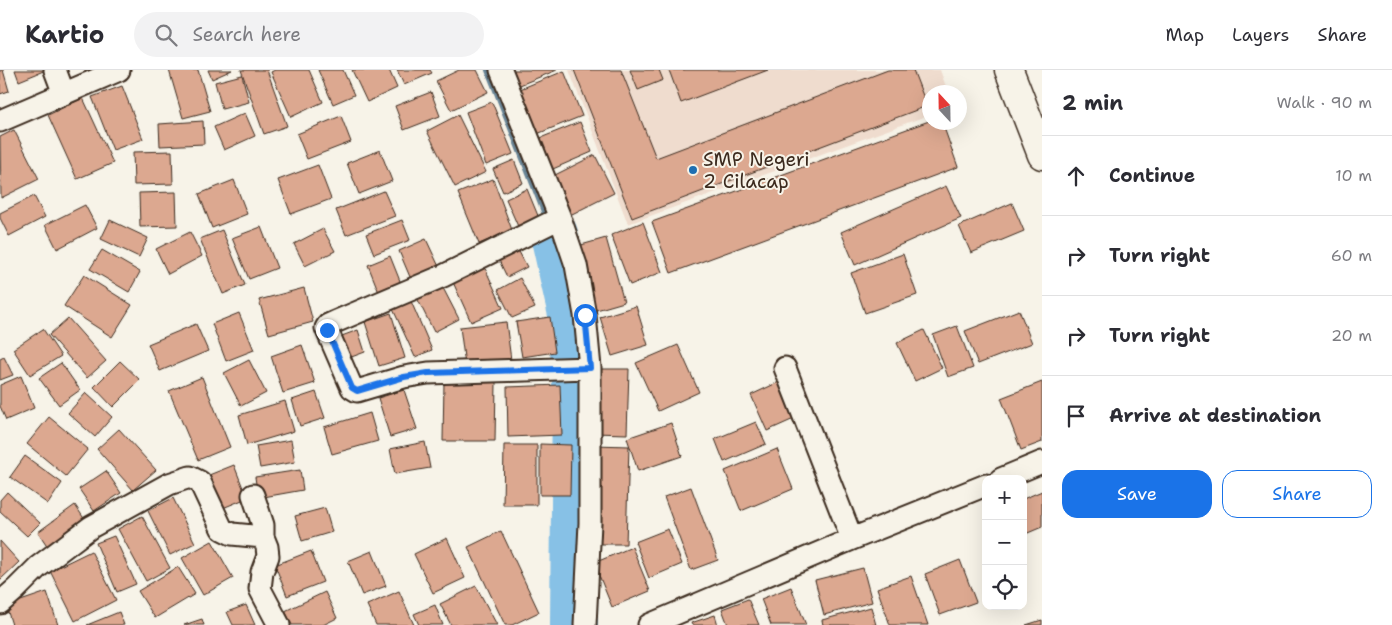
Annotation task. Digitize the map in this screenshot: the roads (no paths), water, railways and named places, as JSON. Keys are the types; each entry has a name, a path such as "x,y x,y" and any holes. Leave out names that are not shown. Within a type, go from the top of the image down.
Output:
{"highway":[{"path":"1009,70 1042,155"}],"street":[{"path":"55,70 64,94"},
{"path":"0,121 119,70"},
{"path":"501,70 560,218 576,265 585,315 590,368 590,523 584,625"},
{"path":"560,218 443,276 337,321 326,328 352,388 357,391 404,377 428,373 590,368"},
{"path":"785,368 852,539"},
{"path":"1011,475 1042,462"},
{"path":"0,603 16,590 38,567 91,527 169,484 186,478 196,478 200,482 222,529 232,534 263,536"},
{"path":"649,625 852,539 982,487"},
{"path":"252,495 263,525 263,536 268,556 262,572 260,589 279,625"}],"waterway":[{"path":"489,70 546,214"},
{"path":"554,234 572,314 574,353"},
{"path":"574,625 576,384"}],"place":[{"name":"SMP Negeri 2 Cilacap","path":"693,170"}]}
